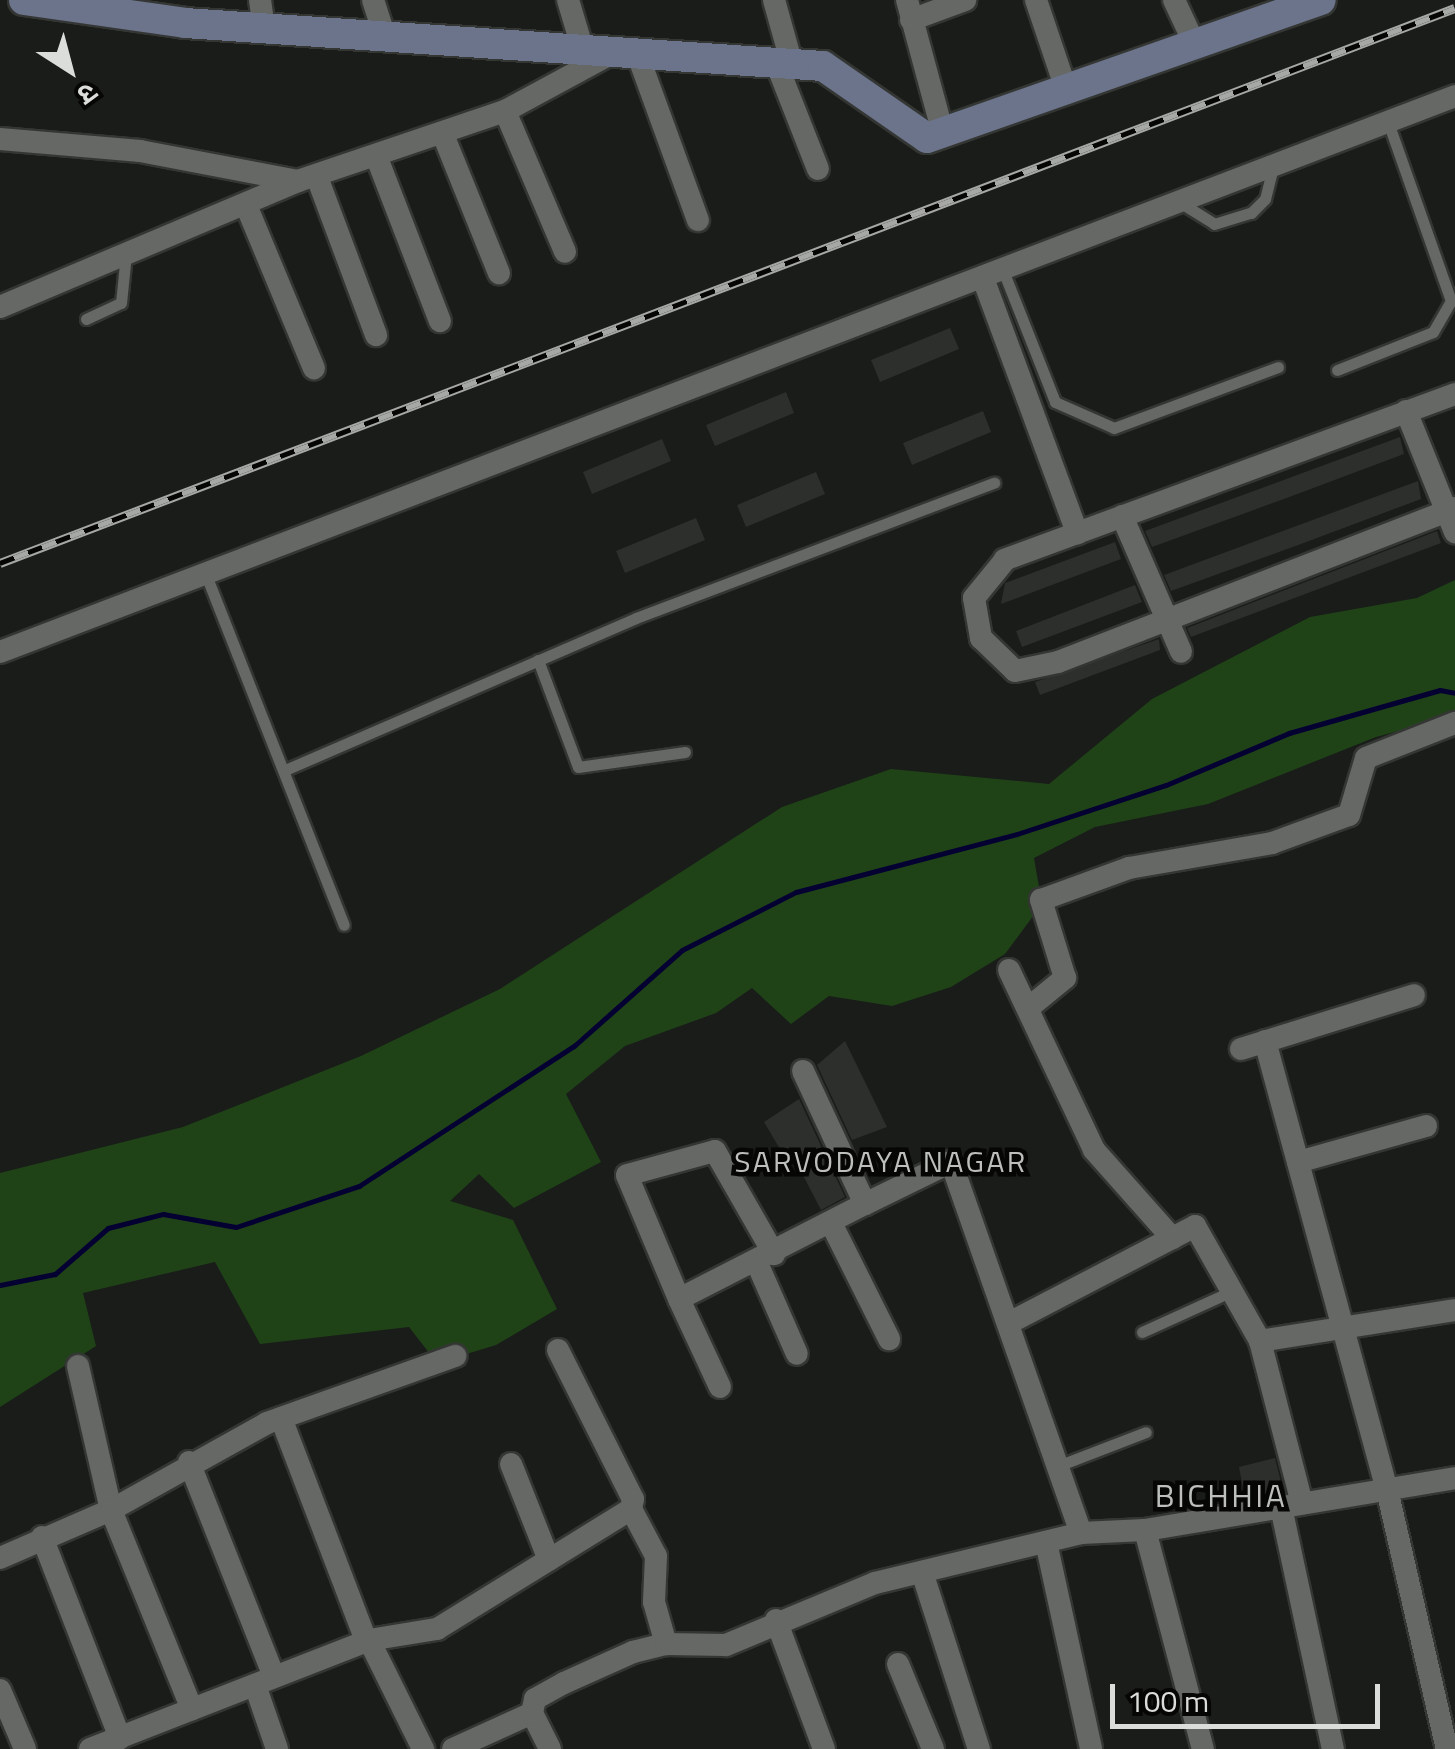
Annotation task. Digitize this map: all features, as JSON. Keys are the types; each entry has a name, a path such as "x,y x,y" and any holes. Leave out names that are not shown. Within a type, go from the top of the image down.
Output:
{"street":[{"path":"372,0 385,38"},
{"path":"568,0 582,47"},
{"path":"774,0 783,61 818,170"},
{"path":"943,133 909,10 966,0"},
{"path":"1036,0 1067,92"},
{"path":"1174,0 1196,46"},
{"path":"35,1 262,15 385,38 783,61 840,74 915,133 943,133 1320,0"},
{"path":"0,307 308,179 444,137 505,112 628,50"},
{"path":"628,50 698,220"},
{"path":"0,652 994,277 1455,96"},
{"path":"505,112 564,252"},
{"path":"444,137 499,273"},
{"path":"0,138 140,151 308,179"},
{"path":"377,158 440,321"},
{"path":"308,179 376,335"},
{"path":"246,205 314,368"},
{"path":"994,277 1077,533"},
{"path":"1406,412 1452,517 1167,620 1015,670 982,638 974,598 1005,560 1122,516 1455,394"},
{"path":"1122,516 1181,652"},
{"path":"1032,1006 1065,978 1041,900 1129,868 1272,843 1347,816 1366,758 1455,723"},
{"path":"1009,970 1032,1006 1094,1150 1172,1238"},
{"path":"1241,1049 1414,994"},
{"path":"1264,1041 1388,1494 1447,1749"},
{"path":"803,1071 864,1204"},
{"path":"1298,1162 1426,1126"},
{"path":"720,1386 627,1175 715,1150 766,1259 798,1354"},
{"path":"679,1299 766,1259 950,1162 1081,1532"},
{"path":"831,1223 889,1339"},
{"path":"1009,1323 1197,1228 1260,1341 1334,1749"},
{"path":"1260,1341 1455,1310"},
{"path":"558,1350 633,1500 631,1509 656,1556 654,1602 666,1644"},
{"path":"0,1558 111,1510 189,1462 281,1418 455,1356"},
{"path":"78,1366 111,1510 192,1710"},
{"path":"281,1418 368,1640 424,1749"},
{"path":"189,1462 264,1681 276,1749"},
{"path":"512,1464 549,1560"},
{"path":"550,1749 532,1713 536,1699 564,1682 666,1644 726,1645 776,1620 875,1583 923,1575 1081,1532 1145,1530 1291,1505 1388,1494 1455,1478"},
{"path":"90,1749 368,1640 438,1628 631,1509"},
{"path":"1145,1530 1203,1749"},
{"path":"42,1537 120,1738"},
{"path":"1046,1542 1091,1749"},
{"path":"923,1575 979,1749"},
{"path":"776,1620 824,1749"},
{"path":"898,1664 933,1749"},
{"path":"0,1690 25,1749"},
{"path":"453,1749 532,1713"}],"lane":[{"path":"1337,370 1433,332 1451,301 1388,122"},
{"path":"1181,203 1214,224 1239,217 1265,199 1273,167"},
{"path":"86,320 121,302 126,254"},
{"path":"994,277 1055,402 1097,423 1124,427 1278,367"},
{"path":"285,770 538,660 994,483"},
{"path":"206,574 344,924"},
{"path":"538,660 578,767 686,752"},
{"path":"1142,1332 1232,1291"},
{"path":"1058,1466 1146,1432"}],"green space":[{"path":"1455,580 1455,716 1376,737 1208,804 1095,827 1034,858 1042,904 1005,954 951,987 892,1006 829,996 791,1024 752,988 716,1013 625,1046 566,1094 601,1162 514,1208 479,1174 450,1201 513,1220 557,1309 496,1345 437,1363 409,1327 260,1344 215,1262 83,1293 96,1346 0,1407 0,1173 183,1127 361,1056 500,989 782,807 891,769 1049,784 1152,699 1310,617 1417,598"}],"building":[{"path":"950,328 959,349 880,382 871,360"},
{"path":"786,392 794,413 715,446 706,425"},
{"path":"983,411 991,432 912,465 903,443"},
{"path":"1400,437 1404,454 1284,499 1152,547 1145,531"},
{"path":"662,439 671,461 592,494 583,472"},
{"path":"816,472 825,494 746,527 737,505"},
{"path":"1418,481 1421,499 1301,544 1171,591 1164,575"},
{"path":"696,518 705,540 625,573 616,551"},
{"path":"1437,531 1441,543 1191,637 1187,628"},
{"path":"1115,542 1121,559 1001,604 1005,583"},
{"path":"1135,585 1142,602 1022,647 1016,631"},
{"path":"1159,639 1160,650 1040,695 1035,682"},
{"path":"845,1041 887,1127 852,1140 817,1065"},
{"path":"799,1099 845,1197 821,1210 790,1150 783,1154 764,1122"},
{"path":"1275,1458 1283,1490 1245,1498 1239,1467"}],"waterway":[{"path":"0,1285 55,1274 108,1228 163,1214 236,1227 359,1186 574,1046 682,950 796,892 1017,834 1166,785 1289,733 1440,690 1455,693"}],"railway":[{"path":"0,563 1455,8"}],"district":[{"name":"SARVODAYA NAGAR","path":"881,1161"},
{"name":"BICHHIA","path":"1221,1495"}]}
